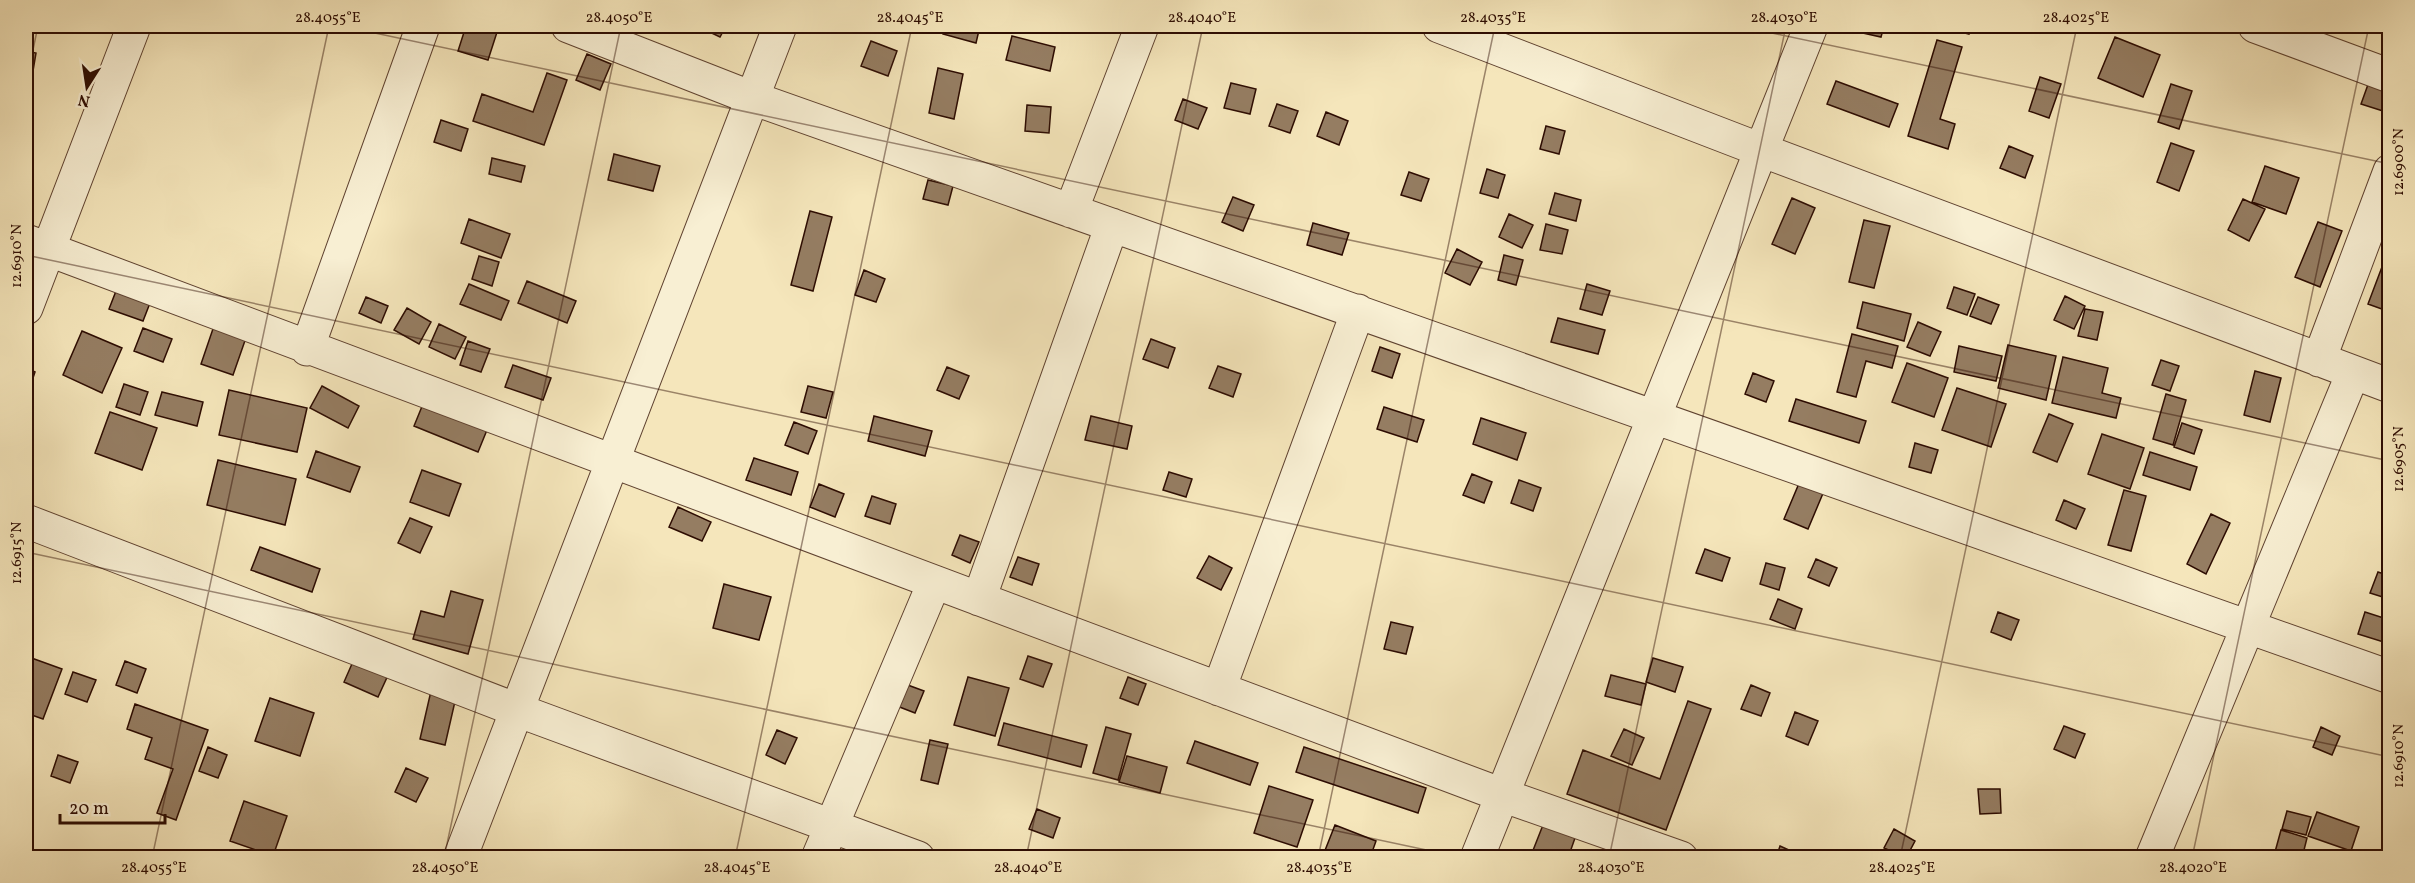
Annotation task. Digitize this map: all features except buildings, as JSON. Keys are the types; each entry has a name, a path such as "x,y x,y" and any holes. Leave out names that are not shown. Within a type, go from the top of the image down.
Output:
{"street":[{"path":"26,308 37,245 134,26"},
{"path":"307,349 423,26"},
{"path":"568,26 752,98 2390,677"},
{"path":"460,858 780,26"},
{"path":"1071,211 1142,26"},
{"path":"1439,26 1761,150 2390,386"},
{"path":"1477,858 1811,26"},
{"path":"2255,26 2390,76"},
{"path":"2319,360 2390,171"},
{"path":"979,599 1112,225"},
{"path":"37,245 307,349 1502,795 1681,858"},
{"path":"1219,689 1358,311"},
{"path":"2152,858 2353,373"},
{"path":"26,521 517,710 918,858"},
{"path":"818,858 934,583"}]}
